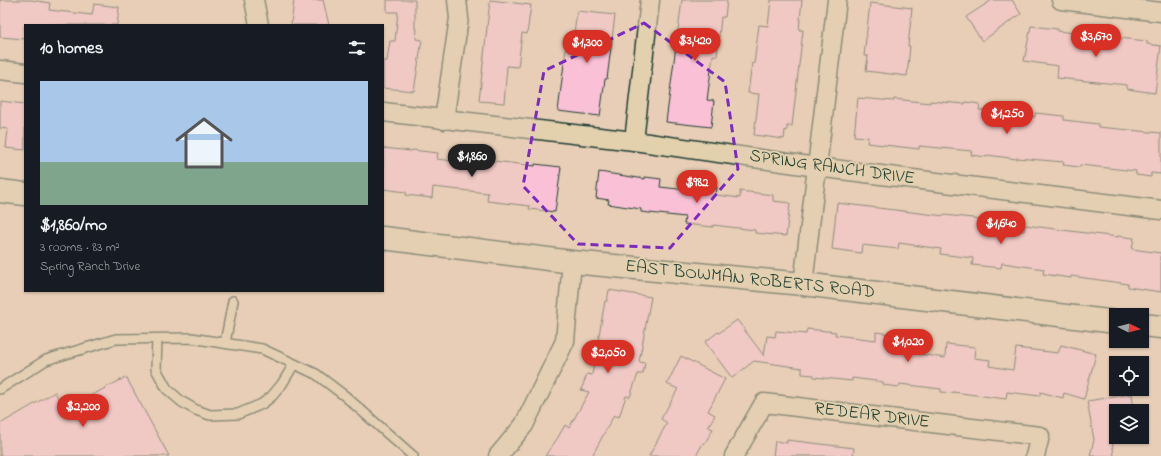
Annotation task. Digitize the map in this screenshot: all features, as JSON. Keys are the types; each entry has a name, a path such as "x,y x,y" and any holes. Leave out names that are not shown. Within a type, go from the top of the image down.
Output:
{"street":[{"path":"254,0 259,24"},
{"path":"444,120 459,18 457,0"},
{"path":"634,141 650,0"},
{"path":"802,284 837,0"},
{"path":"1061,0 1161,12"},
{"path":"0,70 24,72"},
{"name":"SPRING RANCH DRIVE","path":"384,112 634,141 1161,210"},
{"path":"0,191 24,194"},
{"name":"EAST BOWMAN ROBERTS ROAD","path":"384,238 572,262 802,284 1109,321"},
{"path":"498,456 524,425 565,341 572,262"},
{"path":"1149,326 1161,327"},
{"name":"REDEAR DRIVE","path":"734,456 764,403 1040,436 1034,456"}],"lane":[{"path":"225,343 233,301"},
{"path":"0,389 46,360 116,339 191,338 262,349 316,374 345,396 413,456"},
{"path":"157,339 156,369 167,389 182,402 196,410 210,415 238,414 262,404 272,396 282,384 294,364"}],"highlighted area":[{"path":"644,23 725,82 738,169 670,248 578,244 523,186 544,71"}],"building":[{"path":"0,0 31,0 50,3 49,10 92,15 94,4 119,7 117,24 24,24 24,39 0,37"},
{"path":"294,0 323,0 329,24 291,24"},
{"path":"387,0 415,0 415,29 417,29 416,39 422,40 414,91 384,88 384,61 387,61 390,41 395,41 398,12 387,12"},
{"path":"490,0 531,5 527,34 522,33 518,67 507,66 504,103 479,101"},
{"path":"682,0 727,0 725,17 721,17 717,56 713,55 707,100 714,101 711,127 666,122"},
{"path":"771,0 802,0 799,30 803,30 792,126 787,126 784,139 754,135 759,94 748,93 752,63 754,64 759,25 768,26"},
{"path":"992,0 1012,0 1021,14 982,41 966,17"},
{"path":"870,3 912,8 908,46 910,46 907,76 866,71 868,56 864,56"},
{"path":"577,11 615,15 607,79 605,79 600,116 558,111 566,48 572,49"},
{"path":"1031,26 1058,29 1057,31 1147,41 1147,44 1161,46 1155,93 1127,89 1127,85 1057,78 1058,66 1024,61"},
{"path":"858,98 894,101 894,99 930,103 930,101 965,104 965,102 980,104 979,110 1035,117 1035,113 1064,116 1064,120 1098,124 1098,127 1161,133 1161,174 1151,173 1151,177 1136,175 1136,171 1080,165 1080,167 1063,165 1064,162 1017,159 987,155 987,157 971,155 972,151 919,146 919,149 867,143 868,137 854,136"},
{"path":"0,101 24,104 24,150 6,148 8,129 0,128"},
{"path":"384,148 438,153 437,159 462,162 463,156 535,166 535,164 561,167 555,212 529,209 530,206 487,201 488,193 433,187 432,198 406,195 406,192 384,189"},
{"path":"599,172 645,179 645,177 661,179 660,187 687,190 688,184 717,187 716,195 740,198 740,191 773,195 773,201 790,203 786,236 755,233 755,230 713,225 713,227 684,224 685,217 641,212 641,209 608,204 609,200 596,198"},
{"path":"837,203 973,218 994,222 993,227 1024,231 1025,225 1134,238 1132,249 1161,253 1161,292 1128,287 1128,284 1071,276 1071,278 1043,274 1044,269 1002,263 1001,268 972,265 973,258 940,254 941,249 899,243 898,249 862,245 861,253 832,249"},
{"path":"609,290 651,297 639,362 645,363 643,374 638,374 630,397 626,396 619,417 614,415 592,456 545,456 565,425 569,428 589,392 581,390 587,374 592,375 605,301 607,301"},
{"path":"737,320 764,356 767,336 775,337 776,331 806,334 807,329 836,332 835,335 876,340 876,332 905,336 904,349 920,351 919,354 945,358 946,344 975,347 974,358 990,360 989,366 1013,370 1016,348 1058,353 1061,345 1096,354 1084,399 1064,393 1063,398 1040,392 1040,396 1007,392 1006,399 953,392 941,392 941,389 900,384 899,387 883,385 883,382 852,378 852,381 814,377 814,375 802,374 802,368 754,361 732,378 705,342"},
{"path":"681,356 725,379 708,411 715,415 708,427 713,429 696,456 649,456 667,423 661,419 678,389 667,384"},
{"path":"126,377 169,456 0,456 0,424 55,392 64,410"},
{"path":"1119,396 1132,396 1133,404 1109,404 1109,444 1112,444 1114,456 1090,456 1094,440 1087,401"},
{"path":"787,440 854,448 853,456 773,456 775,441 787,443"}]}
